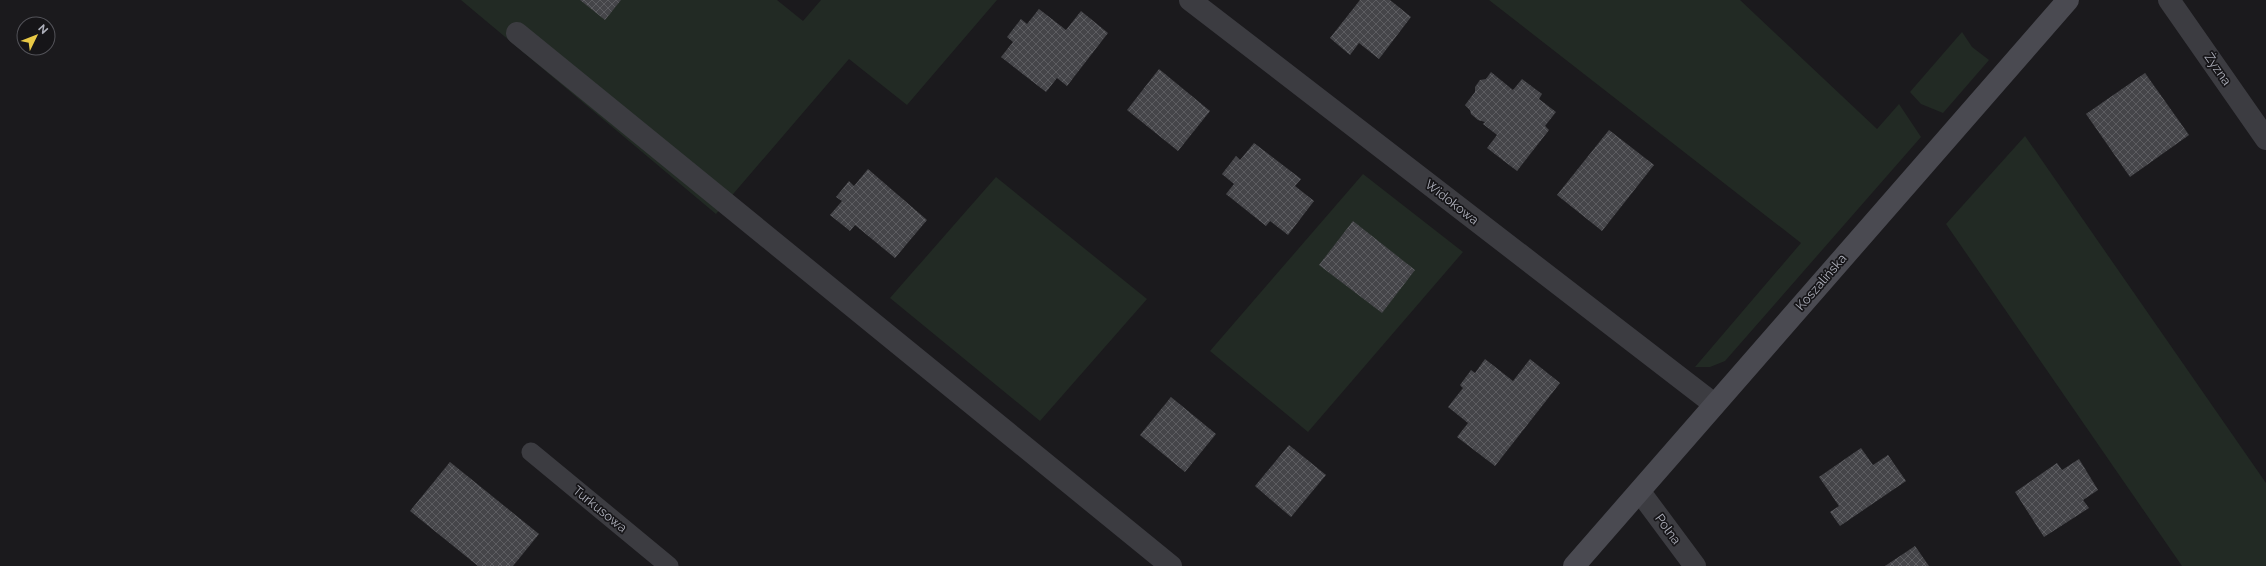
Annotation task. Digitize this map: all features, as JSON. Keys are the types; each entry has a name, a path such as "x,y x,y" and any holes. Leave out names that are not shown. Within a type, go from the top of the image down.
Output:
{"street":[{"name":"Widokowa","path":"1190,0 1714,404"},
{"name":"Koszalińska","path":"1574,566 2068,0"},
{"name":"Żyzna","path":"2169,0 2266,139"},
{"path":"517,33 1171,566"},
{"name":"Polna","path":"1640,492 1695,566"}],"lane":[{"name":"Turkusowa","path":"531,452 669,566"}],"shaded area":[{"path":"461,0 777,0 803,21 821,0 997,0 907,105 849,59 716,214"},
{"path":"1489,0 1740,0 1877,129 1899,104 1921,137 1725,361 1710,367 1695,367 1801,243"},
{"path":"1962,32 1972,47 1989,60 1943,113 1921,104 1910,92"},
{"path":"2025,136 2266,483 2266,566 2182,566 1946,224"},
{"path":"1363,174 1463,252 1308,432 1210,351"},
{"path":"996,177 1147,299 1040,421 890,298"}],"building":[{"path":"580,0 621,0 605,20"},
{"path":"1360,0 1390,0 1411,17 1379,59 1359,43 1350,55 1330,38"},
{"path":"1039,9 1066,30 1081,11 1108,33 1067,86 1057,78 1046,92 1001,57 1013,42 1007,37 1021,19 1027,24"},
{"path":"1159,69 1210,111 1178,151 1127,110"},
{"path":"1491,72 1513,90 1522,79 1542,94 1539,99 1556,112 1545,126 1549,130 1517,171 1487,148 1497,135 1483,124 1485,122 1478,120 1471,114 1470,110 1465,105 1475,92 1475,87 1480,80 1486,79"},
{"path":"2145,73 2189,135 2130,177 2086,114"},
{"path":"1609,130 1654,165 1602,231 1557,195"},
{"path":"1254,143 1301,179 1295,186 1314,201 1288,235 1270,221 1266,226 1226,194 1234,184 1222,174 1236,156 1240,160"},
{"path":"868,169 927,220 895,258 855,225 850,231 830,215 842,201 836,197 849,181 854,186"},
{"path":"1353,221 1415,270 1382,313 1319,265"},
{"path":"1485,359 1513,381 1530,359 1560,383 1495,466 1457,437 1468,423 1448,407 1463,388 1460,385 1471,370 1475,373"},
{"path":"1171,397 1216,434 1185,472 1140,435"},
{"path":"1289,445 1326,475 1291,517 1255,486"},
{"path":"1861,448 1873,465 1888,455 1906,481 1840,526 1830,512 1839,506 1819,477"},
{"path":"2079,459 2098,490 2083,500 2089,508 2044,537 2015,492 2057,463 2062,470"},
{"path":"450,462 539,534 513,566 478,566 410,511"},
{"path":"1915,546 1929,566 1885,566"}]}
